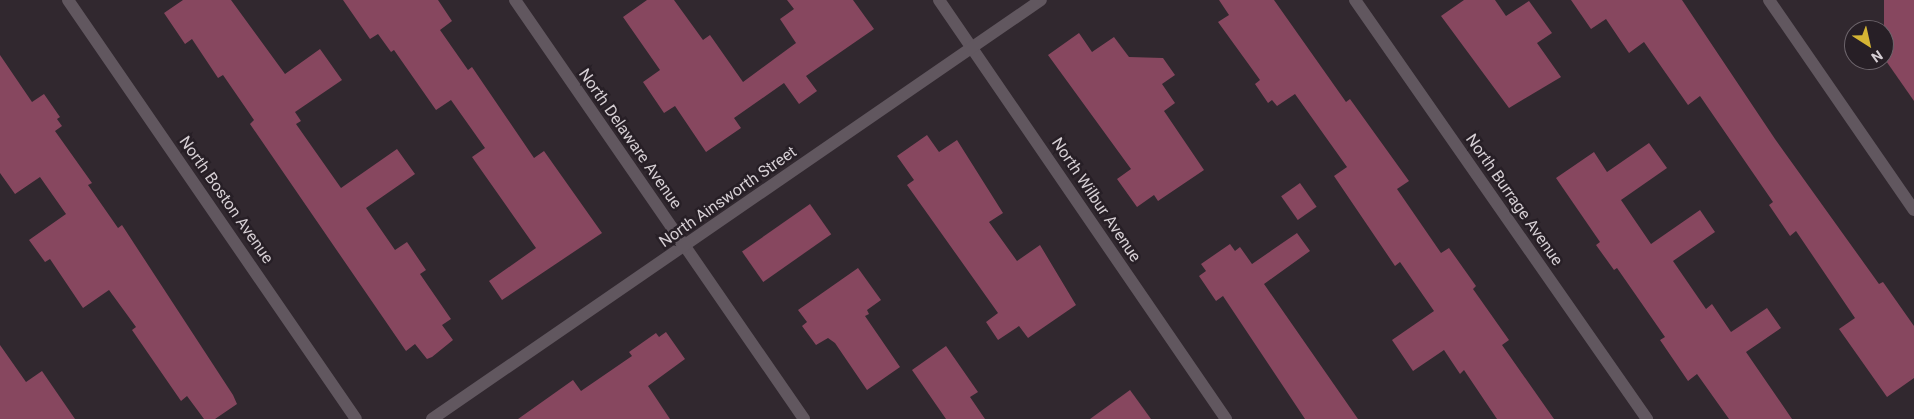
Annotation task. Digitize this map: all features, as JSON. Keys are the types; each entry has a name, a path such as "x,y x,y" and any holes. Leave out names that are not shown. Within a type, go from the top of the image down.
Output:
{"street":[{"name":"North Boston Avenue","path":"68,0 356,419"},
{"name":"North Delaware Avenue","path":"515,0 804,419"},
{"name":"North Wilbur Avenue","path":"939,0 1226,419"},
{"name":"North Ainsworth Street","path":"432,419 685,247 1041,0"},
{"name":"North Burrage Avenue","path":"1355,0 1647,419"},
{"path":"1769,0 1914,210"}],"building":[{"path":"183,0 231,0 285,74 320,49 342,80 295,112 301,121 296,124 341,188 397,149 415,174 366,208 395,250 407,242 426,270 420,274 451,319 442,325 453,340 432,357 427,359 415,344 406,351 250,124 254,120 223,75 218,78 192,39 185,44 164,13"},
{"path":"343,0 438,0 452,21 440,30 468,70 472,67 534,158 544,151 602,233 502,300 489,281 536,248 472,157 485,148 451,100 436,110 394,50 391,52 378,34 370,39"},
{"path":"647,0 674,0 703,40 710,35 743,82 796,43 780,19 794,9 787,0 853,0 874,29 806,76 817,91 799,104 784,83 734,118 741,128 706,152 675,106 664,113 643,82 660,70 623,17"},
{"path":"1219,0 1274,0 1346,102 1350,99 1409,181 1397,189 1441,253 1449,248 1476,286 1473,289 1509,340 1502,345 1554,419 1497,419 1464,370 1460,374 1444,350 1413,371 1392,340 1434,311 1400,262 1395,266 1334,176 1347,167 1295,94 1277,106 1272,100 1268,103 1255,84 1260,80 1218,22 1229,15"},
{"path":"1464,0 1495,0 1506,16 1529,1 1552,33 1537,43 1561,77 1509,108 1441,16"},
{"path":"1571,0 1682,0 1775,139 1879,284 1883,282 1914,326 1914,378 1887,397 1839,329 1855,318 1796,231 1790,236 1769,205 1773,202 1700,96 1688,105 1644,42 1629,53 1606,19 1591,29"},
{"path":"1884,0 1914,0 1914,101 1892,70 1894,70 1894,20 1884,20"},
{"path":"1079,33 1092,52 1114,37 1129,57 1163,58 1175,75 1162,84 1175,103 1164,111 1204,170 1158,201 1154,195 1137,207 1117,179 1131,169 1048,55"},
{"path":"0,55 32,102 44,94 60,117 57,119 62,126 55,131 92,183 88,185 118,228 122,225 233,395 237,404 215,419 204,419 187,396 181,401 132,330 136,327 109,290 83,308 50,259 45,262 29,240 66,214 40,177 15,194 0,173"},
{"path":"927,135 939,152 957,140 1003,213 989,222 1017,261 1040,245 1076,305 1028,338 1019,326 998,340 986,322 998,313 907,185 914,180 897,156"},
{"path":"1649,143 1667,168 1621,200 1651,244 1700,210 1715,232 1673,261 1706,309 1712,304 1731,332 1767,308 1781,328 1746,352 1792,419 1729,419 1697,374 1688,381 1660,340 1665,337 1617,268 1614,270 1596,245 1600,242 1556,178 1594,152 1607,172"},
{"path":"1300,183 1317,207 1298,220 1281,196"},
{"path":"810,204 831,234 763,282 742,252"},
{"path":"1297,233 1310,251 1264,284 1358,419 1305,419 1223,296 1216,301 1199,276 1206,271 1201,264 1230,244 1235,251 1240,247 1252,264"},
{"path":"858,268 881,300 867,310 869,314 865,316 900,367 867,390 835,343 828,338 816,345 802,326 807,322 798,310"},
{"path":"666,332 685,359 648,386 670,419 518,419 573,380 581,391 632,356 629,352 656,333 659,337"},
{"path":"0,345 26,382 42,371 75,419 0,419"},
{"path":"946,346 978,392 970,397 985,419 946,419 912,370"},
{"path":"1130,390 1151,419 1090,419"}]}
